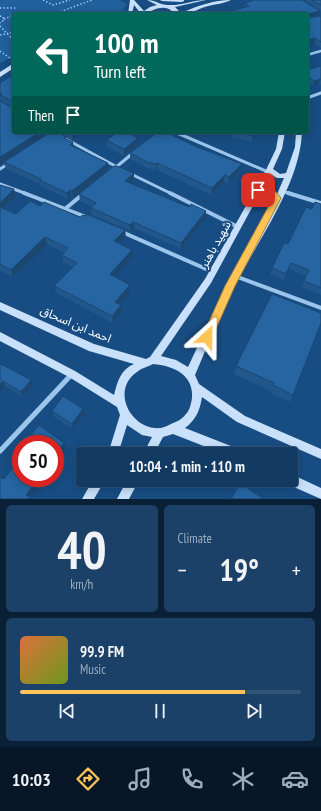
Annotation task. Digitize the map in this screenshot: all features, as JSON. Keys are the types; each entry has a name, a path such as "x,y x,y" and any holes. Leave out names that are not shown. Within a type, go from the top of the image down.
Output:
{"main road":[{"path":"132,0 142,12"},
{"path":"130,12 132,0"},
{"path":"149,0 163,6 170,7 179,12"},
{"path":"162,0 196,2"},
{"path":"170,7 204,0"},
{"path":"186,12 202,6 229,0"},
{"path":"146,12 148,9 163,6"},
{"path":"199,12 202,6"},
{"path":"0,74 12,66"},
{"name":"شهید باهنر","path":"153,360 213,272 269,171 279,149 282,134"},
{"path":"190,375 235,276 289,175 298,150 299,134"},
{"path":"269,171 279,176 289,175"},
{"path":"258,190 279,194"},
{"name":"احمد ابن اسحاق","path":"0,306 92,348 143,362"},
{"path":"0,336 72,374 119,403"},
{"path":"153,360 164,360 183,368 190,375 196,387 197,399 194,412 186,422 174,429 160,433 146,431 134,425 124,416 119,403 121,383 130,371 143,362 153,360"},
{"path":"196,387 241,419 321,454"},
{"path":"115,447 124,416"},
{"path":"174,429 219,447"},
{"path":"152,447 160,433"},
{"path":"298,483 321,494"},
{"path":"88,499 95,487"},
{"path":"123,499 129,487"}],"street":[{"path":"309,54 321,51"},
{"path":"309,97 321,93"},
{"path":"49,137 52,134"},
{"path":"58,134 116,167 238,227"},
{"path":"180,134 269,171"},
{"path":"110,171 134,152"},
{"path":"0,169 12,161"},
{"path":"0,184 92,219"},
{"path":"65,209 88,190"},
{"path":"279,194 321,203"},
{"path":"120,231 213,272"},
{"path":"235,276 321,308"},
{"path":"0,451 72,374"}],"path":[{"path":"43,0 48,5 53,6 70,0"},
{"path":"59,12 92,0"},
{"path":"0,8 17,8"},
{"path":"0,16 4,19"},
{"path":"12,16 4,19 0,24 12,39"},
{"path":"0,35 12,33"},
{"path":"0,51 12,60"}],"shaded area":[{"path":"0,0 120,0 126,4 123,12 12,12 12,57 0,63"}],"building":[{"path":"254,0 302,0 320,11 309,14 309,12 227,12 249,6 245,3"},
{"path":"312,0 321,0 321,5"},
{"path":"321,16 321,42 315,38 309,40 309,18"},
{"path":"321,66 321,79 314,81 309,77 309,69"},
{"path":"12,75 12,101 0,95 2,94 0,93 0,83"},
{"path":"0,101 12,107 12,134 37,134 0,157"},
{"path":"48,134 61,134 66,137 64,138 73,142 70,145 108,163 72,191 70,190 67,193 4,162"},
{"path":"115,134 130,134 138,138 124,149 106,140"},
{"path":"155,134 169,134 197,147 242,164 229,177 225,175 212,188 157,163 147,162 130,153"},
{"path":"114,166 134,173 125,181 189,207 191,204 206,211 181,243 133,222 130,225 91,208 96,203 79,194"},
{"path":"0,185 14,189 0,203"},
{"path":"30,201 40,206 44,202 80,217 83,215 86,216 86,214 125,230 114,241 132,250 110,274 130,285 115,302 121,305 112,316 54,286 77,263 62,255 68,248 45,237 11,270 0,264 0,207 16,214"},
{"path":"315,202 321,204 321,288 304,281 309,270 291,263 286,274 272,268 284,243 288,244 306,207 312,209"},
{"path":"272,294 321,313 321,323 293,395 273,385 274,383 236,366"},
{"path":"1,364 31,380 21,392 3,381 0,385"},
{"path":"63,396 83,409 72,424 52,411"},
{"path":"39,425 53,435 31,435"},
{"path":"12,469 12,487 32,487 26,495 30,497 29,499 0,499 0,477 4,479"},
{"path":"238,487 246,487 264,499 231,499"}],"route":[{"path":"207,337 230,286 277,198 275,194 271,192 258,190"}]}
